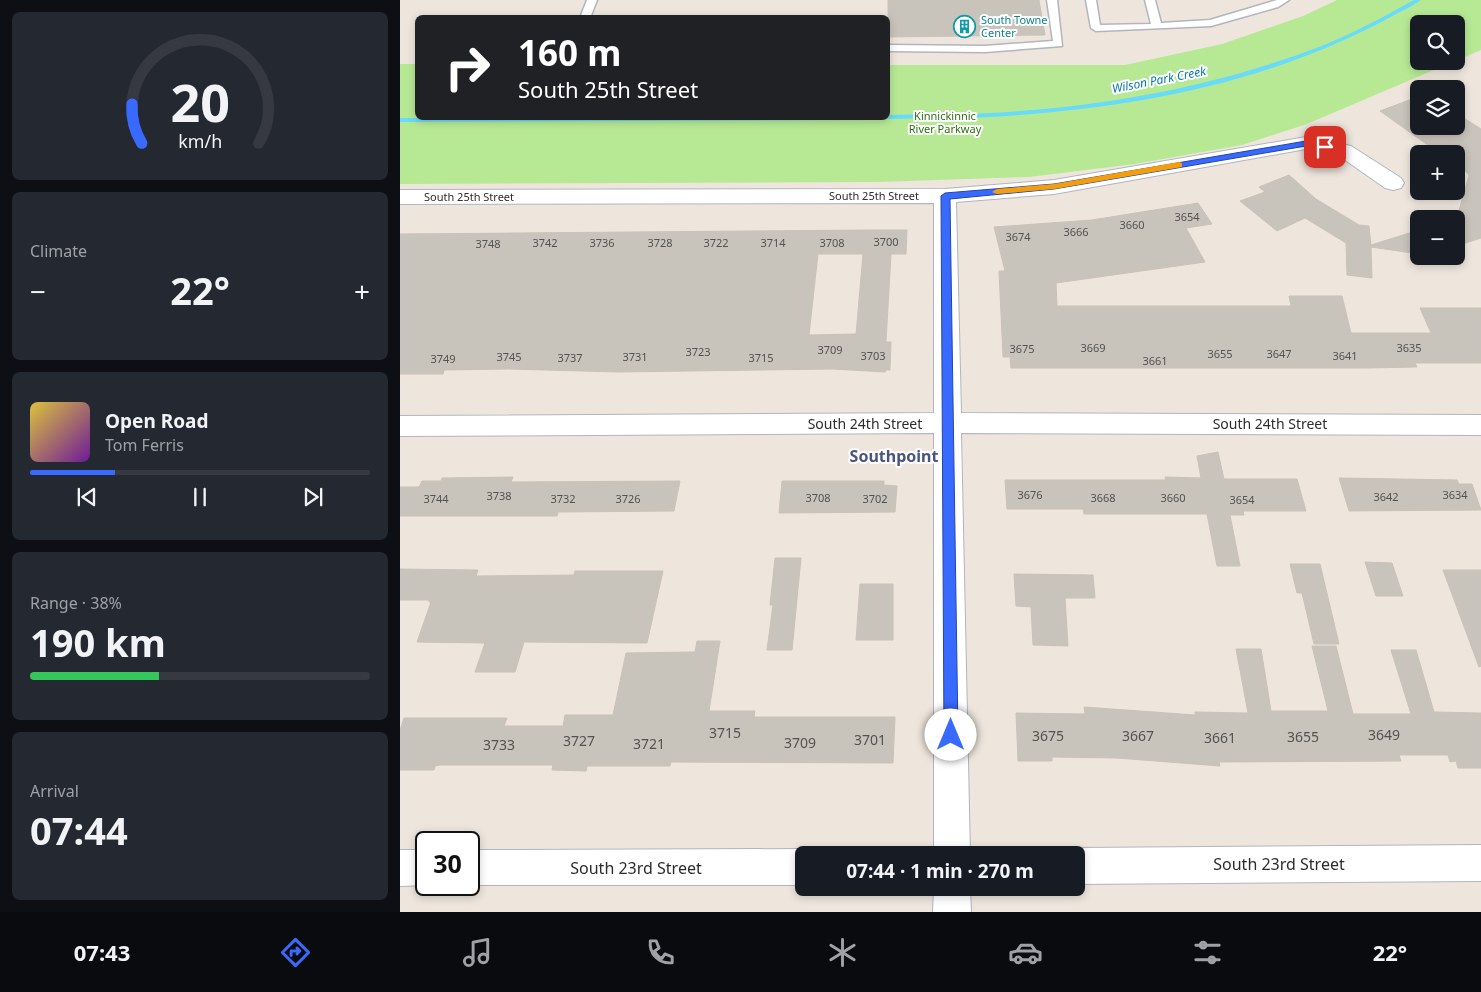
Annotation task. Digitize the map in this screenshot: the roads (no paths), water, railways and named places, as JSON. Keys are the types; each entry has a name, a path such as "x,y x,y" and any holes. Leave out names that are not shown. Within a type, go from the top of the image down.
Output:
{"street":[{"name":"South 25th Street","path":"400,197 945,196 1054,187 1306,143 1344,150 1393,183"},
{"path":"945,196 952,846"},
{"name":"South 24th Street","path":"400,426 948,423 1481,424"},
{"name":"South 23rd Street","path":"1085,866 1481,863"},
{"path":"400,868 415,868"},
{"name":"South 23rd Street","path":"480,868 795,868"},
{"path":"952,896 952,912"}],"lane":[{"path":"586,15 592,0"},
{"path":"890,48 985,49 1058,44 1052,0"},
{"path":"1091,0 1096,28 1156,27 1211,23 1275,5 1284,0"},
{"path":"1150,0 1156,27"}],"waterway":[{"name":"Wilson Park Creek","path":"890,117 976,116 1058,110 1165,93 1219,81 1272,66 1323,48 1372,26 1418,0"},
{"name":"Wilson Park Creek","path":"400,120 415,120"}],"place":[{"name":"South Towne Center","path":"965,26"}],"district":[{"name":"Southpoint","path":"894,456"}],"park label":[{"name":"Kinnickinnic River Parkway","path":"945,122"}]}
